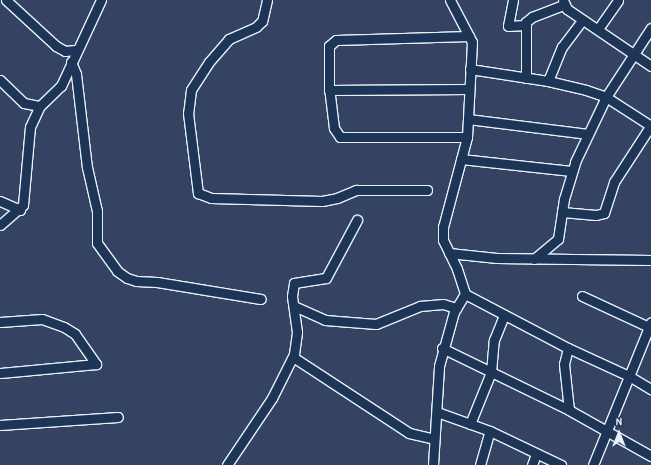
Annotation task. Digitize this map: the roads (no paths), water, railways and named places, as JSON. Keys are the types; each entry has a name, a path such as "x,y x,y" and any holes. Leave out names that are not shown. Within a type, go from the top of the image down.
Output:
{"street":[{"path":"6,0 56,46 65,52 75,50"},
{"path":"0,225 20,210 25,199 30,127 40,106 61,86 75,50 101,0"},
{"path":"267,0 262,21 256,27 229,39 209,62 191,90 188,113 198,193 211,198 322,201 337,198 356,190 427,190"},
{"path":"450,0 470,36 472,49 468,88 467,137 443,227 443,240 465,294 568,348 629,376 651,389"},
{"path":"513,0 508,26 525,25"},
{"path":"598,29 618,0"},
{"path":"526,78 525,25 532,17 563,2 582,20 598,29 651,66"},
{"path":"548,81 562,47 582,20"},
{"path":"534,259 558,239 571,170 606,98 651,28"},
{"path":"467,137 344,139 334,128 329,90 329,46 336,40 470,36"},
{"path":"71,62 76,74 86,167 97,211 97,243 117,271 127,278 136,281 157,282 261,299"},
{"path":"470,69 548,81 606,98 651,126 614,182 604,213 596,215 562,212"},
{"path":"0,80 24,103 40,106"},
{"path":"329,90 468,88"},
{"path":"468,119 588,134"},
{"path":"461,159 571,170"},
{"path":"0,201 20,210"},
{"path":"227,465 272,398 293,357 297,332 294,306 294,283 326,278 356,220"},
{"path":"448,252 534,259 651,260"},
{"path":"433,465 437,412 436,395 442,348 456,308 465,294"},
{"path":"582,296 650,326 606,430 593,465"},
{"path":"294,306 325,320 376,324 420,306 443,304 456,308"},
{"path":"470,424 491,372 494,340 504,315"},
{"path":"0,322 42,319 64,327 75,334 96,364 0,373"},
{"path":"442,348 569,410 651,456"},
{"path":"568,348 564,364 569,410"},
{"path":"293,357 409,433 434,439"},
{"path":"437,412 490,431 561,465"},
{"path":"0,425 118,417"},
{"path":"480,465 490,431"},
{"path":"532,465 536,454"}]}
